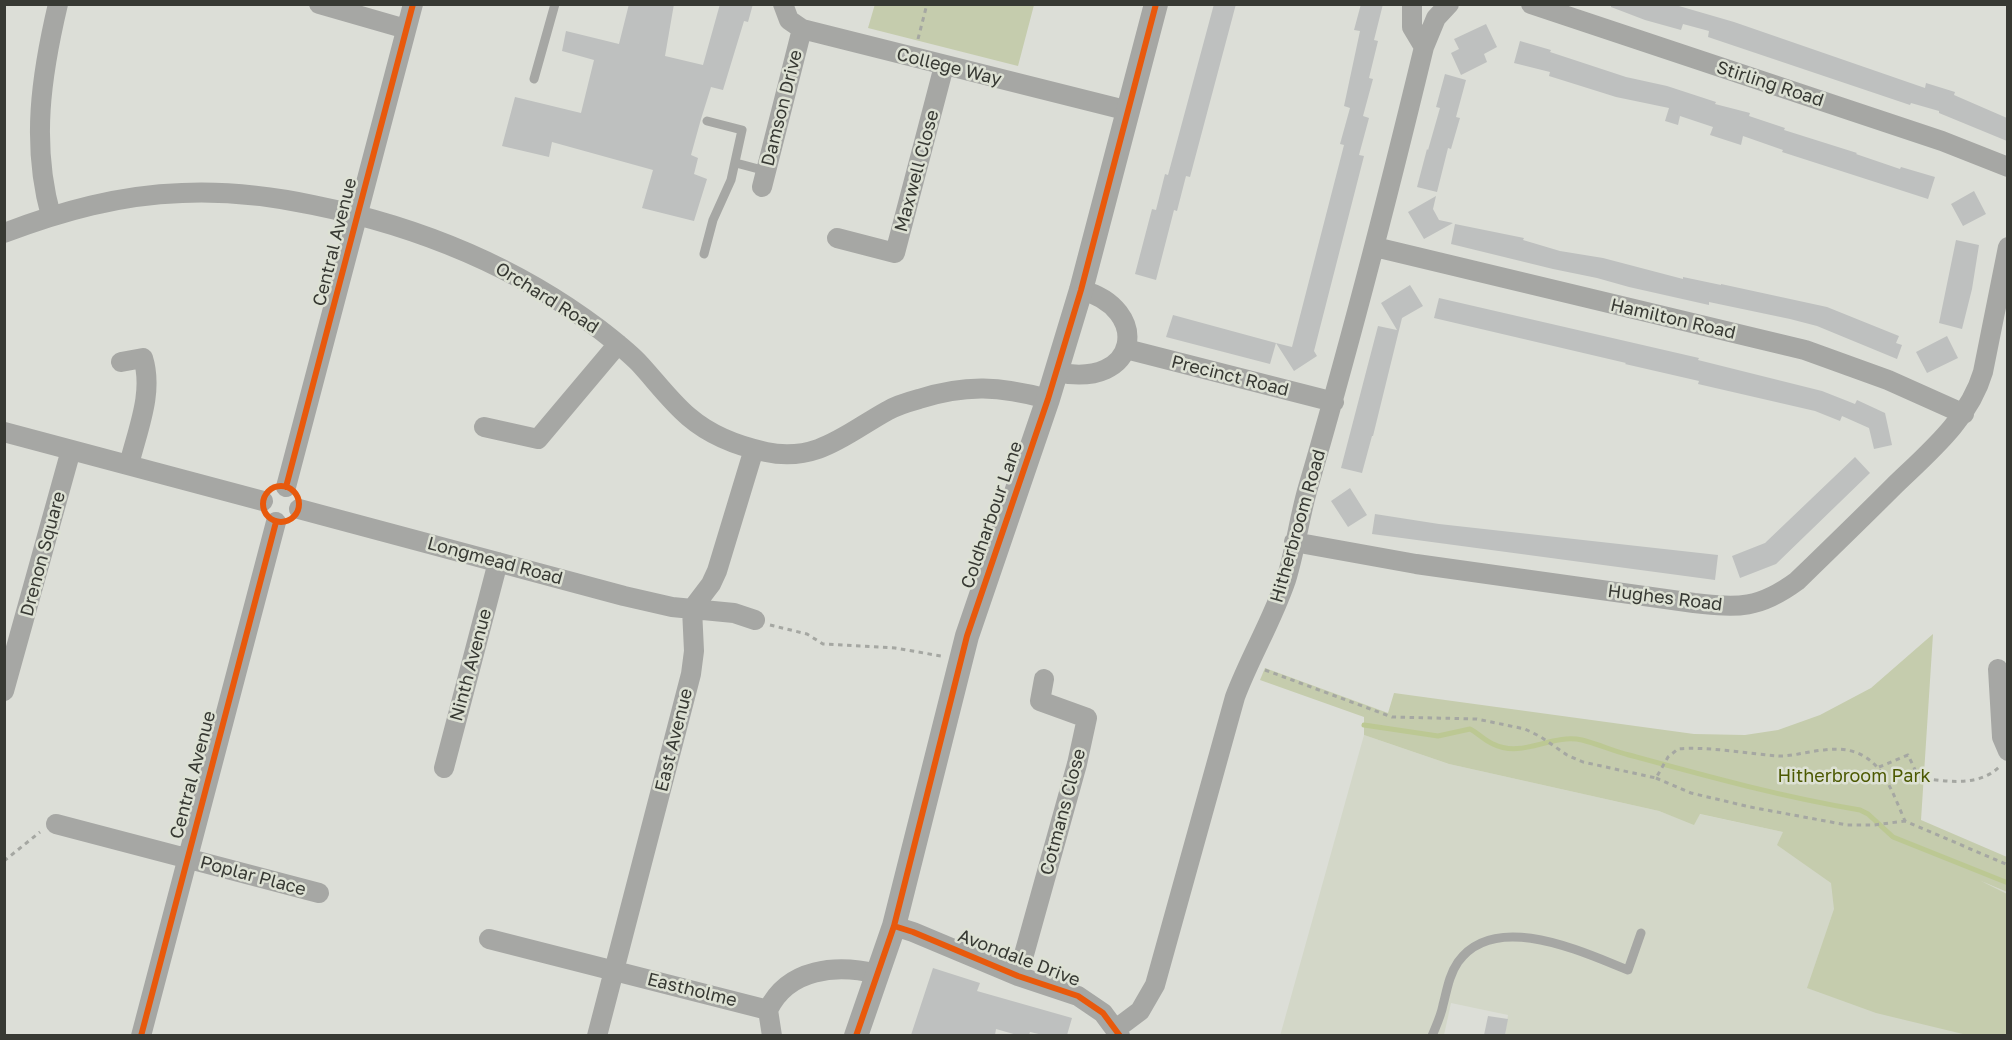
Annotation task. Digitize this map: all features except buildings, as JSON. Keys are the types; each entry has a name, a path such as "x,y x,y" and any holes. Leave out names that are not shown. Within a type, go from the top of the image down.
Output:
{"street":[{"path":"51,216 41,173 39,116 43,78 58,4"},
{"path":"319,4 406,29"},
{"name":"Central Avenue","path":"286,487 413,4"},
{"path":"783,4 789,20 802,29"},
{"name":"Coldharbour Lane","path":"856,1035 894,926 960,660 1048,399 1081,291 1156,4"},
{"path":"1412,4 1413,27 1424,46"},
{"name":"Hitherbroom Road","path":"1118,1032 1140,1011 1155,985 1235,697 1248,663 1276,608 1287,577 1294,542 1375,247 1424,46 1436,18 1449,4"},
{"name":"Stirling Road","path":"1532,4 1942,141 2007,167"},
{"name":"College Way","path":"802,29 1129,111"},
{"name":"Damson Drive","path":"764,179 802,29"},
{"name":"Maxwell Close","path":"837,238 895,253 944,66"},
{"name":"Orchard Road","path":"4,233 51,216 118,200 201,192 270,197 357,214 408,228 499,267 552,297 618,344 689,417 724,438 754,449 784,454 820,448 842,440 888,410 952,390 969,387 995,388 1048,399"},
{"name":"Hamilton Road","path":"1375,247 1805,350 1888,380 1964,414"},
{"name":"Hughes Road","path":"1294,542 1416,564 1694,603 1733,606 1754,604 1772,598 1797,581 1918,463 1964,414 1978,389 1983,372 2007,247"},
{"path":"1056,372 1078,375 1104,371 1119,361 1125,349 1127,331 1119,316 1099,297 1081,291"},
{"path":"484,427 538,439 618,344"},
{"name":"Precinct Road","path":"1125,349 1334,402"},
{"path":"121,362 143,358 147,376 146,392 129,465"},
{"path":"4,432 263,501"},
{"path":"692,609 711,584 717,571 754,449"},
{"name":"Drenon Square","path":"4,692 71,450"},
{"path":"281,486 286,487 297,495 299,509 290,520 276,522 264,511 263,501 267,492 281,486"},
{"name":"Longmead Road","path":"299,509 624,596 692,609 734,613 755,620"},
{"name":"Central Avenue","path":"141,1035 276,522"},
{"name":"Ninth Avenue","path":"444,768 498,562"},
{"name":"East Avenue","path":"597,1035 691,674 694,651 692,609"},
{"path":"1998,669 2005,757"},
{"name":"Cotmans Close","path":"1018,976 1077,764 1087,718 1040,701 1044,679"},
{"name":"Poplar Place","path":"56,824 319,893"},
{"name":"Avondale Drive","path":"894,926 1088,1002 1104,1013 1118,1032"},
{"name":"Eastholme","path":"489,939 768,1010"},
{"path":"772,1035 768,1010 785,989 809,973 844,968 877,974"}],"lane":[{"path":"534,79 555,4"},
{"path":"704,254 713,220 728,188 736,163 742,130 707,121"},
{"path":"736,163 764,179"},
{"path":"1432,1035 1443,1007 1449,981 1457,963 1470,948 1492,938 1517,936 1568,946 1628,970 1641,933"}],"path":[{"path":"917,59 921,44 917,43 927,4"},
{"path":"755,620 807,634 823,644 896,648 960,660"},
{"path":"1248,663 1287,680 1392,717 1477,719 1524,729 1583,762 1656,778 1691,793 1750,807 1847,825 1874,825 1905,821 2007,865"},
{"path":"1656,778 1668,757 1678,749 1789,756 1827,749 1843,750 1857,753 1879,767 1905,821"},
{"path":"1879,767 1908,754 1919,778 1961,782 1987,777 2005,757"},
{"path":"4,861 42,830 56,824"}],"shaded area":[{"path":"1364,735 1449,764 1659,811 1694,824 1699,814 1905,858 1964,874 2007,892 2007,1035 1505,1035 1508,1015 1451,1003 1444,1035 1280,1036"}],"green space":[{"path":"875,4 1034,5 1018,66 868,28"},
{"name":"Hitherbroom Park","path":"1933,634 1921,820 2007,857 2007,892 1981,881 2007,894 2007,1035 1967,1035 1876,1013 1807,988 1834,909 1831,883 1777,845 1783,832 1700,814 1694,825 1659,811 1449,764 1364,735 1364,717 1260,680 1265,668 1388,713 1394,693 1694,734 1745,735 1778,730 1820,715 1871,688"}],"waterway":[{"path":"1364,725 1438,736 1470,729 1493,744 1515,749 1559,740 1582,740 1744,786 1860,810 1868,814 1893,837 2008,883"}],"cycle path":[{"path":"286,487 413,4"},
{"path":"856,1036 894,926 967,636 1048,399 1081,290 1156,4"},
{"path":"281,486 294,491 299,504 294,517 281,522 268,517 263,504 268,491 281,486"},
{"path":"141,1036 276,522"},
{"path":"894,926 1018,976 1078,996 1103,1013 1120,1036"}]}
